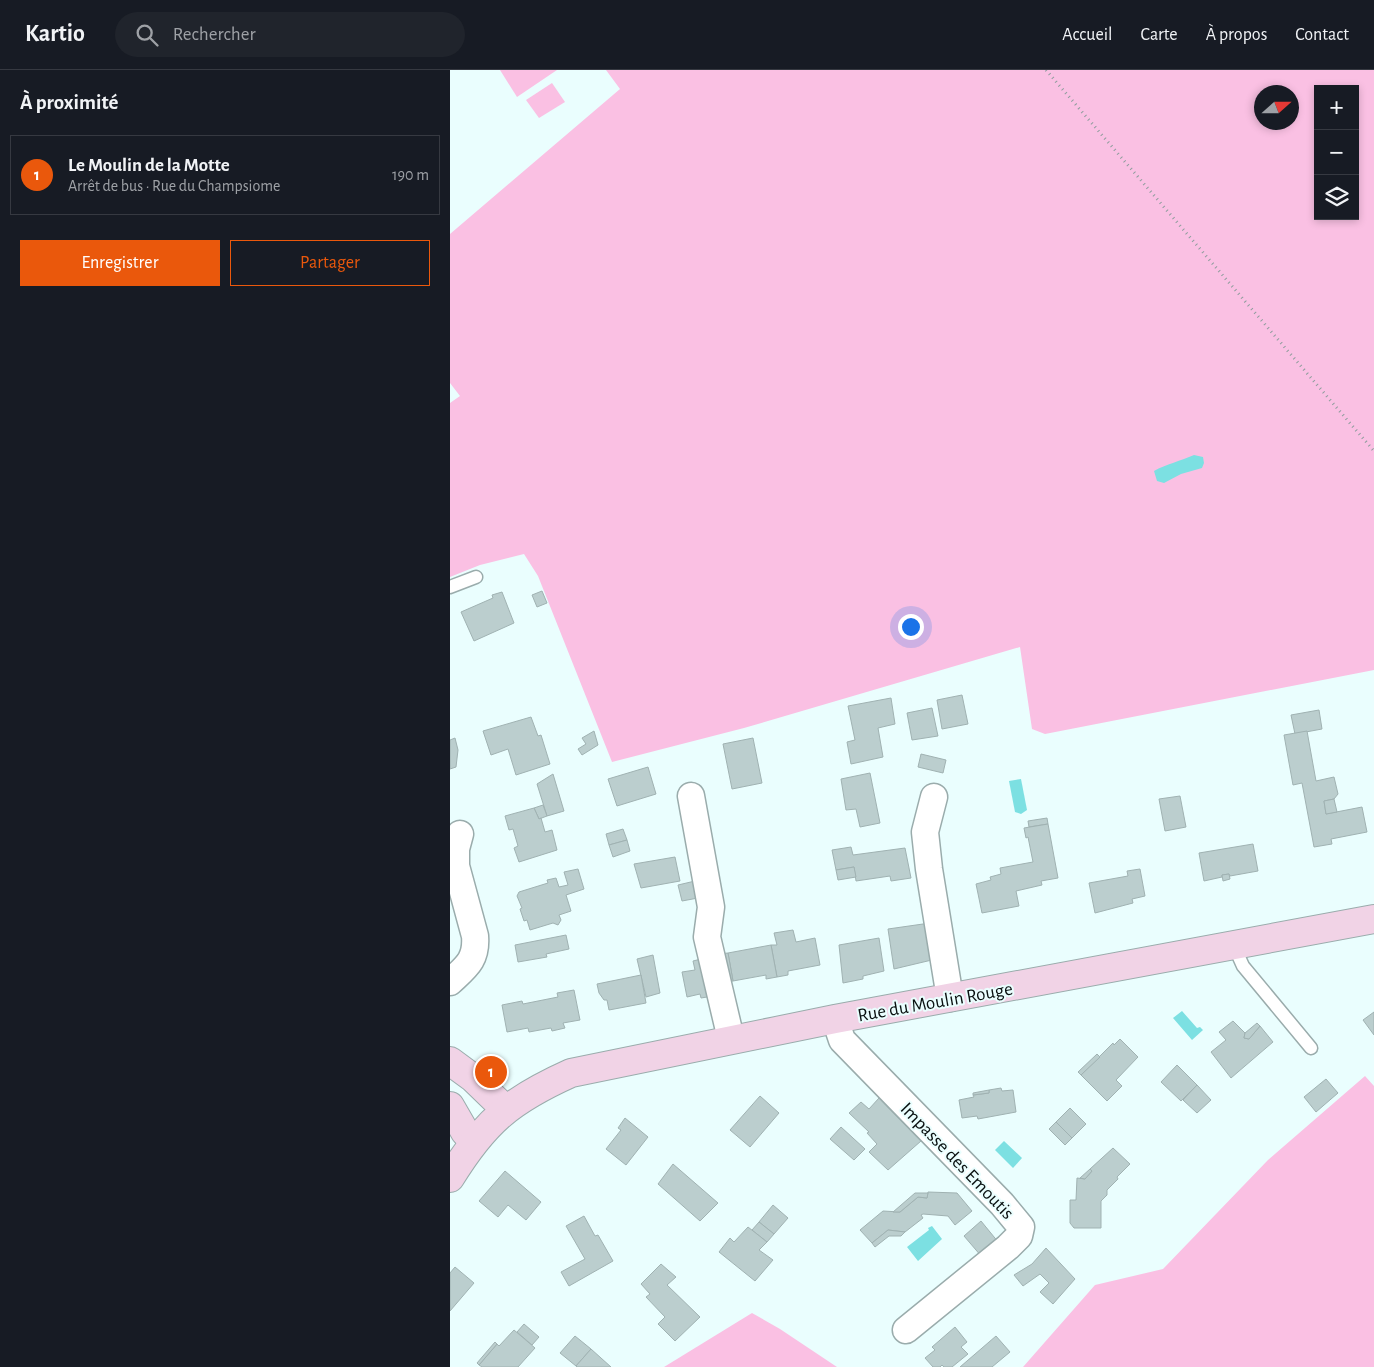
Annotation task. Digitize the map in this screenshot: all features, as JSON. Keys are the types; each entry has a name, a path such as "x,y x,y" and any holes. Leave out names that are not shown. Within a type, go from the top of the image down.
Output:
{"street":[{"path":"691,796 711,907 707,937 731,1039"},
{"path":"934,797 925,832 929,869 950,998"},
{"path":"450,982 471,961 475,945 475,936 456,866 456,849 460,834"},
{"name":"Rue du Moulin Rouge","path":"450,1178 474,1142 505,1109 544,1085 571,1073 835,1019 1374,919"},
{"name":"Impasse des Emoutis","path":"835,1019 842,1040 1002,1204 1021,1227 1019,1236 1008,1247 906,1330"},
{"path":"450,1061 474,1078 505,1109"},
{"path":"450,1106 465,1132 474,1142"}],"lane":[{"path":"450,587 476,577"},
{"path":"1234,946 1243,966 1312,1048"}],"path":[{"path":"1046,70 1374,451"}],"shaded area":[{"path":"500,70 557,70 517,97"},
{"path":"606,70 1374,70 1374,670 1045,734 1032,729 1020,647 744,728 612,762 538,576 524,554 480,565 450,577 450,403 460,396 450,383 450,234 620,89"},
{"path":"552,83 565,102 539,118 526,100"},
{"path":"1365,1076 1374,1086 1374,1367 1023,1367 1095,1285 1163,1269 1268,1160"},
{"path":"752,1313 780,1329 837,1367 664,1367"}],"water":[{"path":"1194,455 1203,457 1204,463 1202,468 1181,474 1164,483 1157,481 1154,471"},
{"path":"1021,779 1027,810 1021,814 1015,812 1009,781"},
{"path":"1182,1011 1197,1028 1200,1027 1203,1030 1192,1040 1173,1018"},
{"path":"1004,1141 1022,1158 1013,1168 995,1150"},
{"path":"932,1226 942,1239 918,1261 907,1247"}],"building":[{"path":"542,591 547,603 537,607 532,595"},
{"path":"502,592 514,623 474,641 461,612 493,598 492,595"},
{"path":"962,695 968,724 942,729 937,700"},
{"path":"891,698 895,724 878,728 883,757 851,764 847,742 855,740 848,706"},
{"path":"932,708 938,736 912,740 907,713"},
{"path":"1319,710 1322,729 1295,734 1291,715"},
{"path":"531,717 538,736 541,735 550,764 516,775 508,749 491,755 483,731"},
{"path":"594,731 598,745 582,755 578,749 586,744 582,738"},
{"path":"1307,731 1316,781 1334,777 1338,794 1334,799 1324,801 1326,814 1362,807 1367,832 1331,839 1332,844 1314,847 1302,783 1293,785 1284,735"},
{"path":"455,738 458,750 456,767 450,769 450,740"},
{"path":"753,738 762,783 732,789 723,744"},
{"path":"921,754 946,760 943,773 918,767"},
{"path":"648,767 656,794 617,806 608,779"},
{"path":"870,773 880,823 860,827 856,809 846,810 841,779"},
{"path":"553,774 564,811 547,816 537,784"},
{"path":"1180,796 1186,827 1165,831 1159,799"},
{"path":"1334,799 1337,812 1326,814 1324,801"},
{"path":"543,805 547,816 539,819 534,808"},
{"path":"534,808 539,819 541,818 545,832 552,830 557,850 519,862 514,848 518,846 513,829 509,830 505,816"},
{"path":"1047,818 1048,824 1029,827 1028,821"},
{"path":"1048,824 1058,878 1041,881 1042,885 1016,891 1019,906 982,913 976,884 991,880 990,877 1001,874 1000,868 1033,862 1028,837 1026,838 1024,828"},
{"path":"623,829 627,840 609,845 606,834"},
{"path":"627,840 630,851 613,857 609,845"},
{"path":"1253,844 1258,871 1230,876 1229,874 1222,875 1222,877 1204,881 1199,853"},
{"path":"851,847 853,855 905,848 911,878 891,881 890,876 856,881 854,867 836,870 832,850"},
{"path":"675,857 680,881 641,888 634,864"},
{"path":"854,867 856,877 838,880 836,870"},
{"path":"578,869 584,889 566,895 571,911 559,915 561,920 558,925 553,923 530,930 527,920 524,921 520,909 522,908 517,896 519,892 548,883 547,880 556,878 559,887 568,885 564,872"},
{"path":"1140,869 1145,896 1132,899 1133,903 1095,913 1089,883 1128,876 1127,871"},
{"path":"1229,874 1230,879 1223,881 1222,875"},
{"path":"695,881 698,898 682,901 678,885"},
{"path":"930,923 936,959 894,969 888,929"},
{"path":"793,930 796,942 815,938 820,965 788,971 788,975 777,977 771,945 777,945 774,933"},
{"path":"566,935 569,949 546,954 547,957 518,962 515,945"},
{"path":"879,938 884,971 863,976 863,979 843,983 839,945"},
{"path":"771,945 777,977 766,979 766,975 733,981 728,953"},
{"path":"728,953 733,981 724,982 719,954"},
{"path":"653,955 660,993 646,997 637,959"},
{"path":"705,958 713,996 701,998 700,994 687,997 682,972 695,970 693,961"},
{"path":"641,975 646,1003 609,1010 607,1000 604,1000 599,993 597,984"},
{"path":"574,990 580,1020 563,1023 565,1028 552,1031 551,1028 529,1032 528,1028 507,1032 502,1005 522,1001 523,1004 558,997 557,993"},
{"path":"1374,1012 1374,1035 1363,1020"},
{"path":"1233,1021 1245,1033 1244,1038 1249,1039 1260,1026 1273,1042 1231,1078 1211,1052 1226,1040 1219,1032"},
{"path":"1257,1023 1260,1026 1249,1039 1244,1038 1245,1033"},
{"path":"1120,1039 1138,1057 1116,1080 1122,1086 1107,1101 1081,1075 1113,1043 1114,1045"},
{"path":"1097,1054 1100,1057 1081,1075 1078,1072"},
{"path":"1177,1065 1197,1085 1181,1101 1161,1082"},
{"path":"1326,1079 1338,1093 1316,1112 1304,1097"},
{"path":"1197,1085 1211,1100 1197,1113 1183,1100"},
{"path":"1001,1088 1002,1091 1013,1090 1016,1112 978,1119 977,1116 962,1118 959,1100 974,1097 973,1095 989,1093 989,1090"},
{"path":"989,1090 989,1093 973,1095 973,1093"},
{"path":"760,1096 779,1113 750,1147 730,1130"},
{"path":"879,1098 921,1141 888,1170 869,1152 877,1144 867,1133 869,1132 849,1113 861,1102 869,1109"},
{"path":"1070,1108 1086,1124 1072,1138 1056,1122"},
{"path":"625,1118 648,1137 626,1165 606,1149 621,1130 618,1128"},
{"path":"1056,1122 1072,1138 1065,1145 1049,1129"},
{"path":"841,1127 865,1149 854,1160 830,1139"},
{"path":"1113,1148 1130,1164 1117,1177 1118,1179 1107,1190 1107,1195 1101,1201 1101,1228 1074,1228 1070,1223 1070,1200 1076,1200 1077,1178 1085,1179 1092,1171 1090,1169"},
{"path":"673,1164 718,1203 700,1221 658,1184"},
{"path":"1090,1169 1092,1171 1085,1179 1080,1178"},
{"path":"505,1171 541,1202 526,1220 508,1205 498,1217 479,1201"},
{"path":"928,1192 957,1193 972,1211 955,1225 948,1216 923,1214 921,1215 923,1218 905,1232 888,1230 872,1243 860,1230 883,1211 900,1212 918,1197 927,1198"},
{"path":"915,1193 928,1193 927,1198 918,1197 900,1212 893,1212"},
{"path":"773,1205 788,1218 774,1234 759,1222"},
{"path":"584,1216 595,1236 598,1235 613,1261 569,1286 561,1272 585,1259 566,1226"},
{"path":"981,1221 999,1243 982,1257 964,1236"},
{"path":"759,1222 774,1234 767,1242 752,1230"},
{"path":"748,1227 767,1242 759,1250 773,1260 755,1281 719,1252 730,1238 734,1242"},
{"path":"888,1230 905,1232 901,1236 889,1236 875,1247 872,1243"},
{"path":"1046,1248 1075,1279 1053,1304 1040,1292 1049,1283 1040,1274 1023,1286 1014,1275 1032,1264"},
{"path":"661,1264 676,1277 667,1285 700,1317 675,1341 658,1324 665,1317 646,1297 650,1294 641,1284"},
{"path":"455,1267 474,1283 450,1311 450,1273"},
{"path":"524,1324 539,1337 532,1345 517,1332"},
{"path":"955,1327 967,1342 961,1347 968,1354 952,1367 944,1367 942,1365 940,1367 933,1367 925,1358 935,1350 932,1347"},
{"path":"514,1330 535,1348 518,1367 482,1367 479,1365 497,1344 499,1346"},
{"path":"575,1336 591,1349 576,1366 560,1353"},
{"path":"996,1336 1010,1352 992,1367 960,1367"},
{"path":"495,1342 497,1344 479,1365 477,1363"},
{"path":"591,1349 611,1367 577,1367"}],"place":[{"name":"Le Moulin de la Motte","path":"491,1072"}]}
